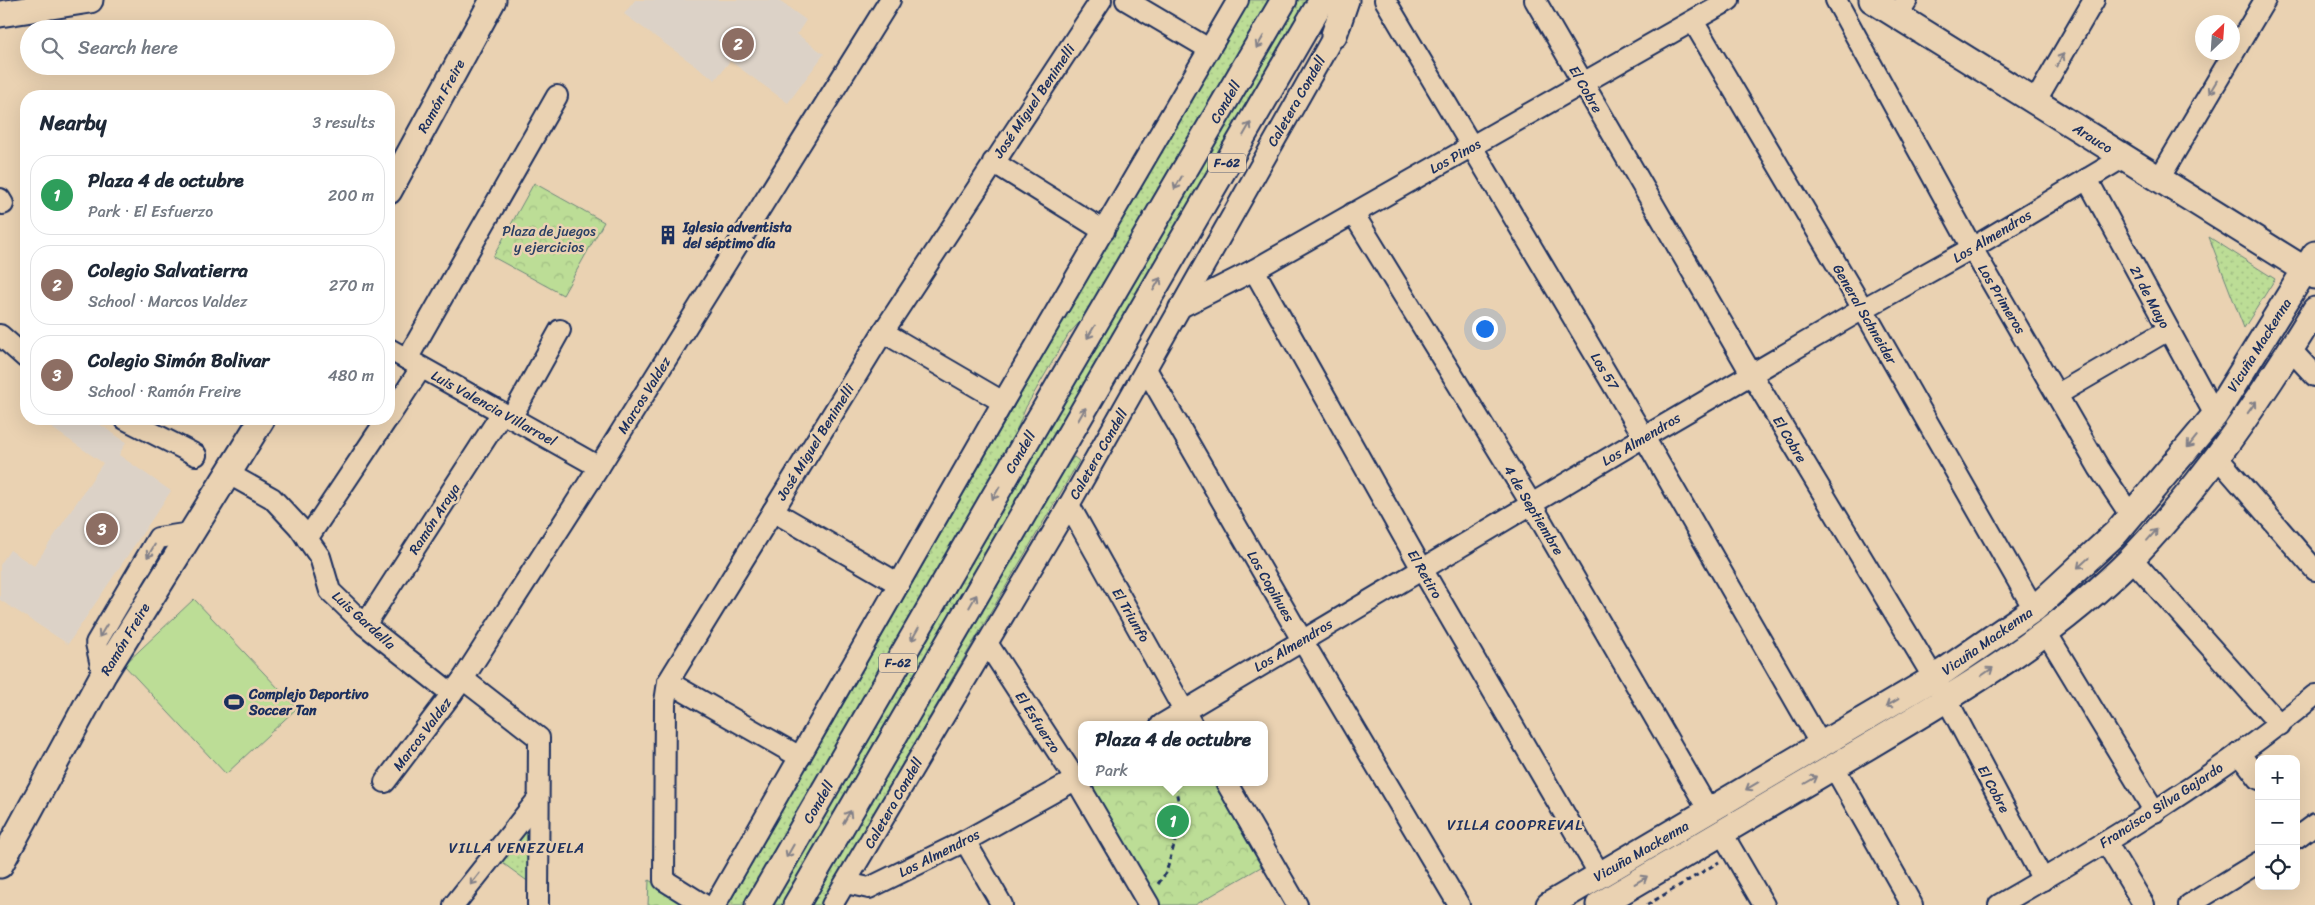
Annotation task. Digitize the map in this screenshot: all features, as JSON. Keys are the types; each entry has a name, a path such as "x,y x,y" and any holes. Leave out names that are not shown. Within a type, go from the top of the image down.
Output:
{"main road":[{"path":"0,14 90,0"},
{"name":"Ramón Freire","path":"395,180 493,0"},
{"name":"Condell","path":"758,905 1284,0"},
{"name":"F-62","path":"796,905 1322,0"},
{"path":"1334,35 1346,0"},
{"name":"Arauco","path":"1872,0 1902,8 2035,102 2159,179 2312,267"},
{"name":"Vicuña Mackenna","path":"1549,905 1934,678 2034,608 2116,533 2215,415 2312,267"},
{"name":"Vicuña Mackenna","path":"1610,902 1722,833 1947,700 2046,632 2131,558 2217,457 2291,350 2315,310"},
{"name":"Ramón Freire","path":"0,865 103,675 258,425"}],"street":[{"name":"Marcos Valdez","path":"385,782 458,687 599,467 890,0"},
{"name":"José Miguel Benimelli","path":"704,905 664,880 665,702 668,682 883,332 1101,0"},
{"path":"1126,0 1209,49"},
{"path":"716,905 1003,402 1238,0"},
{"name":"Caletera Condell","path":"838,898 1069,505 1334,35 1357,0"},
{"name":"Los 57","path":"1384,0 1644,437 1821,745"},
{"name":"El Cobre","path":"1535,0 1752,375 1947,700 2043,880"},
{"name":"Los Pinos","path":"1179,308 1254,270 1729,0"},
{"name":"Los Primeros","path":"1836,0 1972,248 2099,468 2131,516"},
{"path":"2035,102 2094,0"},
{"path":"2159,179 2265,0"},
{"name":"General Schneider","path":"1693,21 1863,308 2034,608"},
{"path":"395,403 414,364 557,96"},
{"name":"Los Almendros","path":"1174,721 1188,717 1302,640 1863,308 1972,248 2124,157"},
{"path":"993,162 1104,231"},
{"name":"21 de Mayo","path":"2086,179 2215,415"},
{"name":"4 de Septiembre","path":"1353,213 1532,504 1709,811"},
{"name":"El Retiro","path":"1254,270 1422,569 1600,875"},
{"name":"Ramón Araya","path":"365,625 506,416 560,330"},
{"path":"2058,394 2168,330"},
{"path":"883,332 1003,402"},
{"path":"0,335 20,353"},
{"path":"2291,350 2315,376"},
{"name":"Luis Valencia Villarroel","path":"395,353 599,467"},
{"name":"Los Copihues","path":"1146,369 1302,640 1459,905"},
{"path":"137,425 196,455"},
{"path":"308,539 383,425"},
{"path":"2217,457 2315,570"},
{"name":"Luis Gardella","path":"229,474 272,498 299,527 320,558 330,590 365,625 539,738 538,799"},
{"name":"El Triunfo","path":"1069,505 1188,717"},
{"path":"773,511 899,584"},
{"path":"2131,558 2280,725"},
{"path":"2046,632 2155,812"},
{"name":"El Esfuerzo","path":"987,643 1078,777"},
{"path":"668,682 800,757"},
{"name":"Francisco Silva Gajardo","path":"1999,905 2155,812 2280,725 2315,695"},
{"path":"2239,754 2255,774"},
{"path":"1834,767 1912,905"},
{"name":"Los Almendros","path":"838,898 869,888 965,841 1078,779"},
{"name":"El Esfuerzo","path":"1083,786 1148,903"},
{"path":"1228,786 1297,905"},
{"path":"454,905 538,799"},
{"path":"538,799 538,905"},
{"path":"1722,833 1764,905"},
{"path":"965,841 1002,905"},
{"path":"2106,842 2144,905"},
{"path":"2189,905 2255,864"}],"path":[{"path":"1148,903 1166,873 1182,817 1175,786"}],"shaded area":[{"path":"635,0 778,0 806,20 797,34 824,54 788,103 730,61 715,80 624,14"},
{"path":"47,425 101,425 126,442 119,455 171,491 68,644 0,600 0,565 10,550 34,566 103,463"}],"green space":[{"path":"1247,0 1273,0 1091,309 1068,335 1026,407 1003,463 746,905 728,905"},
{"path":"1294,0 1308,0 783,905 768,905"},
{"name":"Plaza de juegos y ejercicios","path":"534,183 604,222 563,295 493,257"},
{"path":"2209,237 2275,279 2244,328"},
{"path":"1074,457 1079,461 820,905 803,905 1062,472"},
{"path":"194,599 297,708 226,774 124,665"},
{"path":"1086,786 1220,786 1266,864 1195,905 1153,905"},
{"path":"527,820 530,883 497,859"},
{"path":"649,880 686,905 648,905"}],"place":[{"name":"Colegio Salvatierra","path":"738,44"},
{"name":"Iglesia adventista del séptimo día","path":"668,235"},
{"name":"Colegio Simón Bolivar","path":"102,529"},
{"name":"Complejo Deportivo Soccer Tan","path":"234,702"},
{"name":"Plaza 4 de octubre","path":"1173,821"}],"district":[{"name":"VILLA COOPREVAL","path":"1515,825"},
{"name":"VILLA VENEZUELA","path":"517,848"}]}
